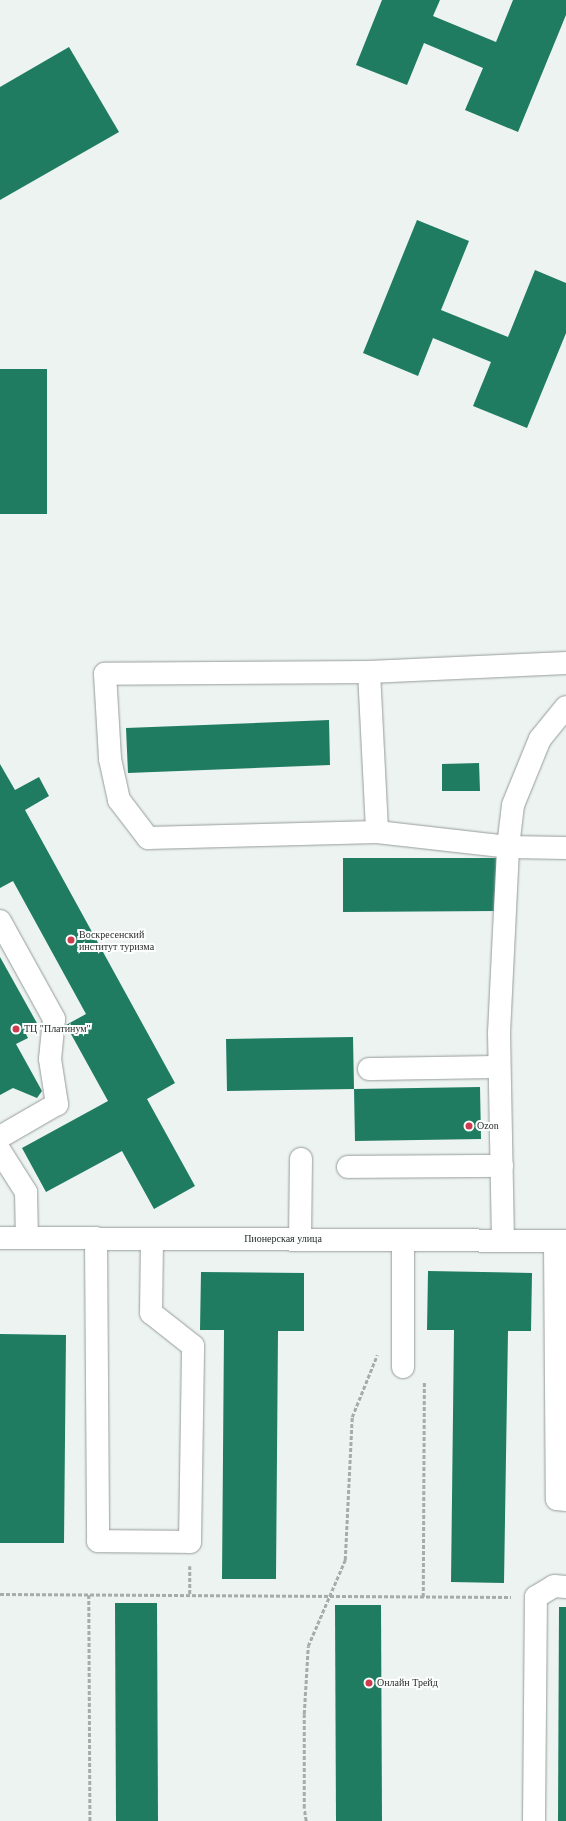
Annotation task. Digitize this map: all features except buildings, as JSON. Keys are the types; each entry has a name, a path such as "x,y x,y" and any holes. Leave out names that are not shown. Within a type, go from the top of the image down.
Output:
{"street":[{"path":"566,663 369,672 105,674 110,759 119,800 148,838 377,832 508,847 566,848"},
{"path":"369,672 377,832"},
{"path":"503,1241 500,1067 502,943 508,847 513,805 540,739 566,707"},
{"path":"0,921 54,1019 50,1059 57,1104 0,1136"},
{"path":"369,1069 500,1067"},
{"path":"0,1151 26,1192 27,1238"},
{"path":"300,1240 301,1159"},
{"path":"348,1167 502,1166"},
{"name":"Пионерская улица","path":"0,1238 561,1241"},
{"path":"96,1238 98,1540 190,1542 194,1346 151,1312 152,1239"},
{"path":"403,1240 403,1367"},
{"path":"561,1241 561,1351 557,1499 566,1500"},
{"path":"534,1821 536,1597 554,1586 566,1587"}],"path":[{"path":"306,1821 304,1808 304,1722 308,1646 328,1596 345,1560 352,1417 376,1357 403,1321"},
{"path":"403,1367 424,1382 423,1597"},
{"path":"0,1594 536,1597"},
{"path":"89,1595 90,1821"}],"place":[{"name":"Воскресенский институт туризма","path":"71,940"},
{"name":"ТЦ \"Платинум\"","path":"16,1029"},
{"name":"Ozon","path":"469,1126"},
{"name":"Онлайн Трейд","path":"369,1683"}]}
